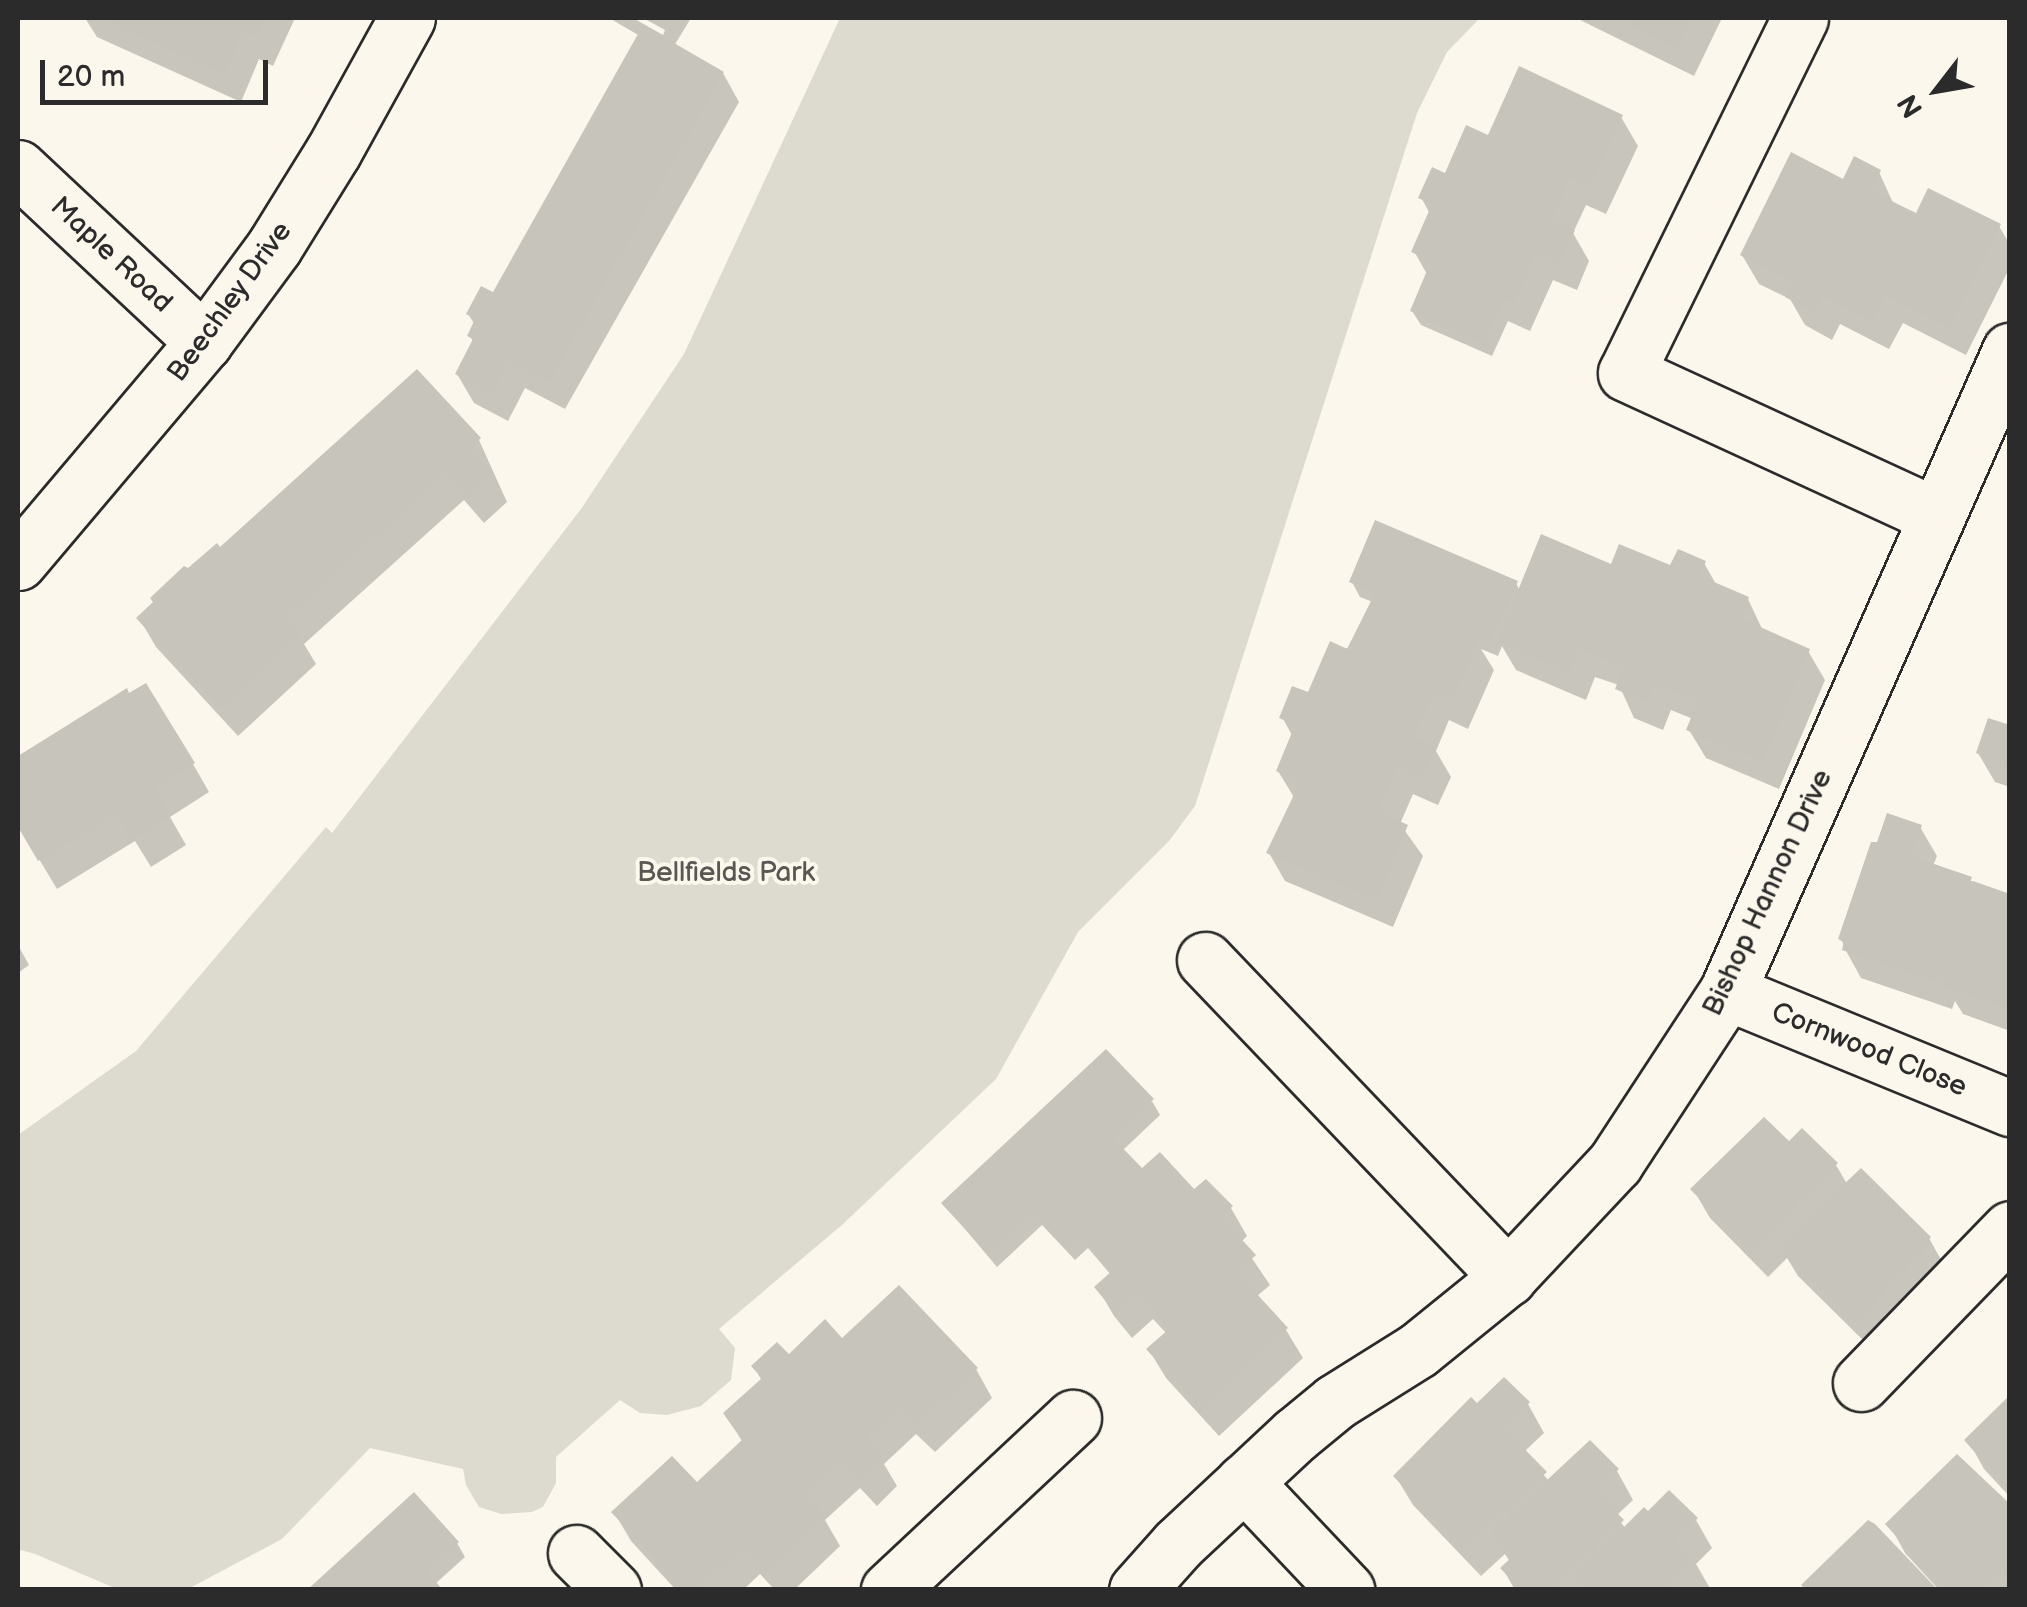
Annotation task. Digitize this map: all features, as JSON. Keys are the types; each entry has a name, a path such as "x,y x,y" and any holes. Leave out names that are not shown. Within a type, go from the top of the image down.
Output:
{"street":[{"name":"Beechley Drive","path":"18,562 204,342 274,247 333,152 407,18"},
{"path":"1800,18 1626,373 1937,516"},
{"name":"Maple Road","path":"18,168 204,342"},
{"name":"Bishop Hannon Drive","path":"1137,1590 1244,1482 1335,1402 1418,1350 1508,1277 1616,1163 1728,992 2010,351"},
{"path":"1205,960 1508,1277"},
{"name":"Cornwood Close","path":"1728,992 2010,1108"},
{"path":"1861,1383 2010,1229"},
{"path":"889,1590 1073,1418"},
{"path":"1244,1482 1346,1590"}],"green space":[{"name":"Bellfields Park","path":"840,18 1480,18 1447,52 1417,113 1195,806 1169,841 1078,932 996,1079 843,1224 719,1329 735,1348 731,1380 701,1406 667,1415 640,1413 620,1400 556,1457 556,1483 543,1507 532,1512 501,1514 479,1507 466,1485 463,1469 370,1448 282,1539 188,1589 117,1589 35,1554 21,1550 18,1555 18,1135 136,1051 326,827 332,833 581,509 684,354"}],"building":[{"path":"98,18 267,18 257,38 243,32 224,74"},
{"path":"1615,18 1692,18 1677,48"},
{"path":"643,25 724,72 549,382 508,361 492,394 455,374 473,339 467,336 475,319 466,314 481,286 493,292"},
{"path":"1519,66 1623,115 1590,187 1570,178 1551,220 1575,230 1560,263 1536,252 1514,303 1504,299 1484,344 1410,311 1431,261 1411,252 1432,204 1418,198 1432,167 1445,173 1466,125 1488,135"},
{"path":"1791,152 1843,179 1854,156 1881,170 1871,191 1916,213 1928,188 2001,224 1949,328 1886,296 1873,322 1823,297 1815,313 1785,297 1793,282 1740,255"},
{"path":"417,369 481,438 470,449 493,472 466,496 446,473 286,617 302,634 220,709 136,618 153,602 150,598 184,566 188,568 217,543 220,547"},
{"path":"1375,520 1518,581 1490,643 1479,639 1452,702 1433,693 1414,737 1436,746 1422,777 1397,767 1378,811 1408,825 1377,900 1266,853 1300,782 1276,771 1295,725 1279,718 1292,686 1308,692 1330,641 1347,649 1375,593 1349,582"},
{"path":"1541,534 1611,564 1619,544 1670,565 1678,549 1706,561 1700,576 1749,597 1742,619 1810,649 1763,762 1686,730 1698,701 1655,683 1646,702 1615,689 1624,666 1579,649 1569,672 1497,642"},
{"path":"146,683 195,763 155,787 172,815 133,840 117,814 38,861 18,827 18,756 127,688 129,693"},
{"path":"1988,718 2010,725 2010,768 1976,753"},
{"path":"1887,813 1922,825 1911,856 1972,877 1936,982 1842,950 1844,942 1838,939 1871,842 1877,842"},
{"path":"1973,881 2010,894 2010,1009 1943,986 1945,979 1939,977"},
{"path":"1106,1049 1154,1099 1113,1138 1142,1168 1160,1152 1194,1189 1206,1179 1233,1206 1221,1217 1256,1255 1237,1272 1288,1328 1201,1409 1146,1349 1169,1329 1136,1292 1114,1311 1094,1287 1113,1270 1080,1234 1066,1248 1033,1212 988,1254 941,1203"},
{"path":"1764,1117 1789,1141 1802,1128 1838,1163 1750,1250 1690,1189"},
{"path":"1861,1168 1931,1237 1922,1247 1925,1250 1854,1322 1778,1247"},
{"path":"899,1285 978,1368 917,1425 899,1407 866,1438 882,1456 859,1479 843,1461 806,1495 826,1516 767,1572 743,1547 696,1590 684,1590 611,1512 672,1456 697,1482 742,1440 723,1413 762,1378 751,1366 777,1342 789,1354 825,1319 842,1338"},
{"path":"1504,1377 1530,1402 1504,1428 1547,1472 1463,1549 1393,1476 1471,1397 1477,1403"},
{"path":"2010,1395 2010,1492 1964,1440"},
{"path":"1590,1440 1619,1469 1596,1491 1624,1520 1553,1590 1521,1590 1500,1568 1513,1556 1490,1533"},
{"path":"1957,1454 2010,1504 2010,1577 2003,1571 1984,1590 1945,1590 1885,1524"},
{"path":"1669,1490 1698,1518 1676,1540 1696,1560 1666,1590 1589,1590 1575,1576 1644,1507 1648,1511"},
{"path":"414,1492 459,1542 426,1571 443,1590 307,1590"},
{"path":"1868,1520 1938,1590 1806,1590 1801,1585"}]}
